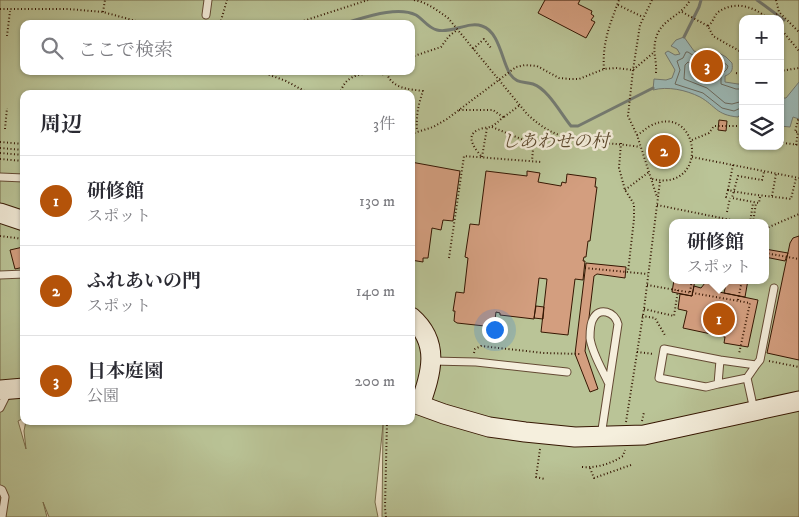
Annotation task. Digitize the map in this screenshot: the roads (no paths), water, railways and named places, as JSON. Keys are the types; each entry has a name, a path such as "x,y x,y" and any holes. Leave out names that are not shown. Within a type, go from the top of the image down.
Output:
{"street":[{"path":"0,213 20,220"},
{"path":"415,321 423,329 430,345 432,361 430,377 416,404 489,427 575,437 644,435 799,401"}],"lane":[{"path":"206,15 208,0"},
{"path":"0,177 20,178"},
{"path":"0,276 20,274"},
{"path":"756,366 664,349 659,378 706,387 747,378 756,366 760,360 774,288"},
{"path":"601,436 618,324 616,317 611,313 598,312 592,320 591,344 608,382"},
{"path":"718,384 720,360"},
{"path":"432,361 476,362 568,372"},
{"path":"747,378 754,410"},
{"path":"0,408 11,390"},
{"path":"0,489 4,497 2,517"}],"water":[{"path":"684,37 694,51 702,55 719,53 732,63 732,71 725,76 725,82 739,84 738,117 721,112 705,100 689,92 677,89 653,90 654,79 666,80 672,78 675,70 665,53 668,51 675,55 680,54 677,49 671,46 676,40"},
{"path":"799,82 799,119 793,117 790,127 784,126 784,98"}],"waterway":[{"path":"684,37 701,0"},
{"path":"757,0 777,15"},
{"path":"356,20 399,11 416,15 431,27 442,31 471,25 482,26 488,29 496,40 510,74 518,81 533,84 544,91 571,126 578,126 653,88"}],"place":[{"name":"日本庭園","path":"707,66"},
{"name":"ふれあいの門","path":"664,151"},
{"name":"研修館","path":"719,319"}],"park label":[{"name":"しあわせの村","path":"555,142"}]}
